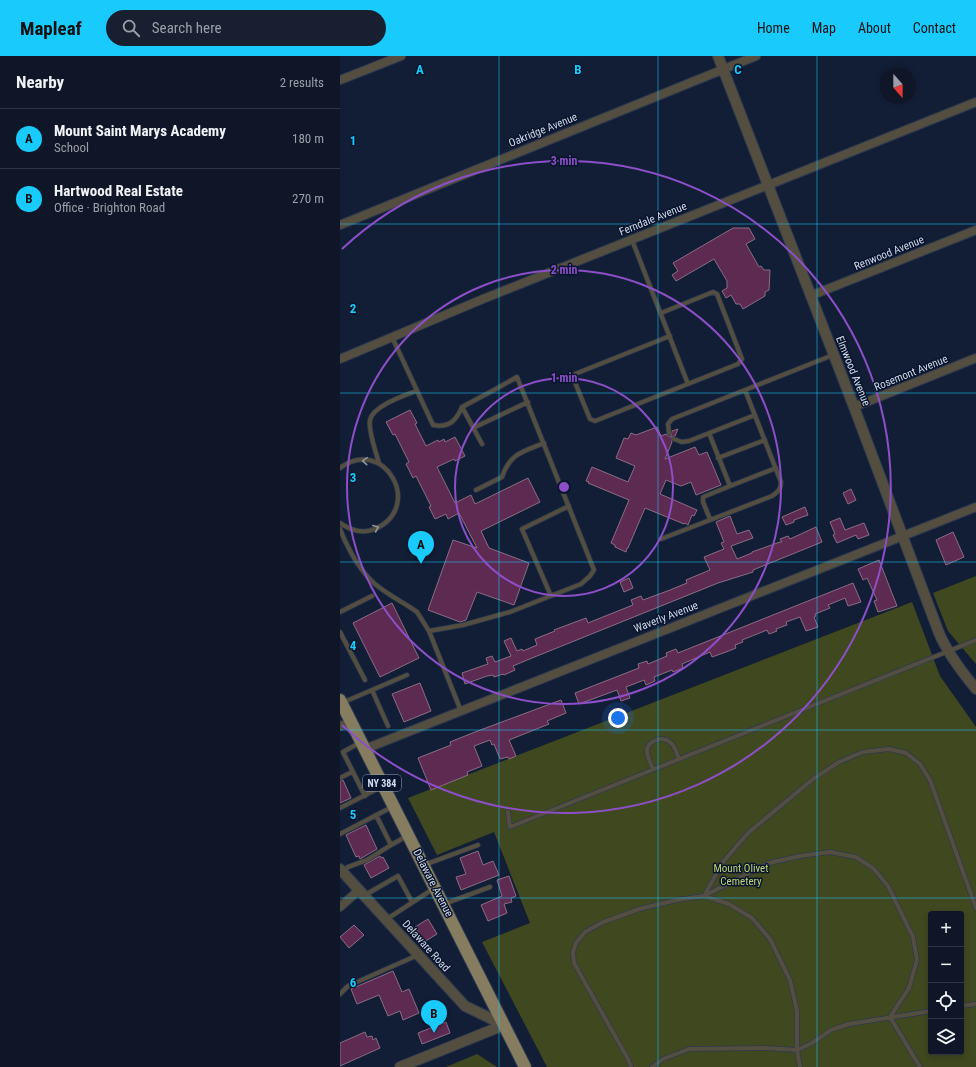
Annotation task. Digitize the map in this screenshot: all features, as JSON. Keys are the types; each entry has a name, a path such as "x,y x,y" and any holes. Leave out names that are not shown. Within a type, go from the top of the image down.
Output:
{"main road":[{"name":"Delaware Avenue","path":"341,702 345,724 363,746 384,786 525,1067"}],"street":[{"path":"340,80 401,56"},
{"name":"Elmwood Avenue","path":"718,56 854,407 938,633 948,652 976,689"},
{"name":"Oakridge Avenue","path":"340,225 756,56"},
{"name":"Ferndale Avenue","path":"340,359 392,336 632,239 976,102"},
{"name":"Renwood Avenue","path":"810,296 976,230"},
{"name":"Rosemont Avenue","path":"854,407 976,358"},
{"name":"Waverly Avenue","path":"363,746 461,711 976,507"},
{"name":"Delaware Road","path":"341,871 465,1006 504,1025"},
{"path":"340,907 361,893"},
{"path":"400,1067 504,1025"}],"lane":[{"path":"632,239 688,384"},
{"path":"661,313 713,292 717,294 742,359 738,364 688,384 595,420 590,419 574,380 575,374 670,336"},
{"path":"392,336 416,391 433,425 440,426 451,423 457,418 462,407 518,377 594,570 581,584 510,612 463,625 429,631"},
{"path":"669,433 667,429 668,424 672,419 833,355"},
{"path":"661,539 772,496 781,488 781,482 776,468 745,390"},
{"path":"379,463 371,436 370,420 375,411 386,404 416,391"},
{"path":"473,428 528,402"},
{"path":"462,407 482,444"},
{"path":"674,439 682,442 689,441 755,415"},
{"path":"709,433 730,486"},
{"path":"718,458 765,440"},
{"path":"476,490 502,477 505,467 513,456 544,443"},
{"path":"340,468 357,460 368,460 379,463 389,471 396,481 399,493 397,506 392,517 382,526 371,530 358,531 346,528 340,523"},
{"path":"710,519 703,502 703,497 776,468"},
{"path":"551,596 522,529 568,506"},
{"path":"340,529 357,563 375,584 417,612 429,631 461,711"},
{"path":"340,612 372,596"},
{"path":"340,632 365,680"},
{"path":"508,812 510,827 976,640"},
{"path":"341,702 407,675"},
{"path":"372,690 388,726"},
{"path":"653,769 647,750 650,744 656,740 663,739 674,746 679,759"},
{"path":"363,746 343,752 365,796"},
{"path":"704,896 723,862 748,833 813,779 839,762 863,752 889,749 906,753 920,764 930,780 976,908"},
{"path":"340,778 352,772"},
{"path":"340,808 384,786"},
{"path":"340,834 394,806"},
{"path":"376,815 391,845"},
{"path":"341,871 368,860 408,836"},
{"path":"424,866 478,845"},
{"path":"631,1067 628,1059 574,963 573,952 576,943 585,932 601,923 638,909 677,900 704,896 769,863 800,856 830,852 856,857 874,869 888,886 913,937 918,960 909,988 890,1017"},
{"path":"361,893 398,876 412,902"},
{"path":"386,920 435,887"},
{"path":"444,904 490,887"},
{"path":"704,896 729,904 752,918 770,939 790,980 797,1011 797,1050 800,1067"},
{"path":"340,994 348,986 418,955"},
{"path":"964,1006 976,1004"},
{"path":"652,1067 663,1059 689,1049 764,1048 797,1050 812,1043 831,1030 849,1024 928,1011"},
{"path":"890,1017 920,1067"}],"green space":[{"path":"976,576 976,664 948,631 933,593"},
{"name":"Mount Olivet Cemetery","path":"912,602 940,676 976,727 976,1067 547,1067 482,942 530,923 494,832 437,855 408,798"},
{"path":"477,1054 497,1067 446,1067"}],"building":[{"path":"733,228 749,228 755,239 746,244 759,267 761,266 764,270 770,270 769,290 765,292 765,296 743,309 740,304 736,304 731,295 726,298 722,291 727,288 727,281 714,259 676,281 672,275 678,271 673,263"},
{"path":"410,410 426,446 438,440 439,442 444,439 445,442 455,437 465,456 455,461 454,459 437,467 455,503 471,495 475,504 528,478 540,502 481,531 489,548 529,563 514,605 477,592 466,620 460,622 428,610 453,540 477,548 459,513 448,519 446,514 435,519 429,507 431,506 416,476 413,478 406,464 409,462 395,434 393,435 386,422"},
{"path":"657,427 661,436 666,434 671,436 672,431 678,429 675,436 671,437 672,442 665,459 695,447 699,455 707,452 721,485 696,495 691,482 681,486 666,480 660,494 697,510 694,516 692,515 688,525 645,508 626,552 615,547 615,545 611,543 629,500 586,481 592,467 628,482 635,466 616,458 624,438 628,439 631,433 636,435"},
{"path":"851,489 856,500 848,504 843,493"},
{"path":"805,507 808,515 794,520 794,522 786,525 782,517"},
{"path":"730,516 737,534 749,530 753,538 731,546 737,559 752,552 782,542 780,539 788,536 790,539 816,527 822,542 753,570 753,572 718,583 532,658 513,666 515,670 504,675 494,677 493,675 487,676 465,684 462,673 488,664 486,658 492,656 495,662 511,656 504,641 511,638 517,651 522,649 523,651 537,645 535,639 555,631 554,630 586,618 588,623 633,605 631,600 641,596 643,600 670,590 687,583 686,580 710,570 704,557 724,549 721,543 724,542 716,522"},
{"path":"840,518 845,530 864,523 869,535 858,539 856,535 837,543 833,535 835,534 830,522"},
{"path":"953,532 964,557 946,565 936,540"},
{"path":"879,560 897,606 878,612 874,601 877,600 867,578 863,580 858,569"},
{"path":"629,578 633,588 624,592 620,582"},
{"path":"853,583 861,602 848,606 845,598 828,605 830,608 815,614 816,616 814,617 818,627 806,631 800,617 786,622 787,625 776,629 777,631 769,634 767,630 742,640 743,642 735,645 736,648 726,652 712,657 710,652 682,664 683,668 673,672 672,670 654,677 655,681 646,685 644,680 626,687 630,698 621,701 617,690 579,704 575,693 639,668 638,664 647,661 648,664 667,656 666,653 676,649 678,653"},
{"path":"392,603 419,658 380,677 353,623"},
{"path":"420,683 431,711 404,722 392,694"},
{"path":"561,700 566,713 547,721 549,724 509,740 516,756 509,759 508,757 500,759 494,744 492,745 490,740 474,746 482,766 467,772 468,775 431,790 418,758 451,745 450,742"},
{"path":"343,780 351,798 340,803 340,781"},
{"path":"366,825 377,849 360,859 359,856 356,857 346,835"},
{"path":"478,851 483,865 493,861 499,875 461,890 456,877 466,874 460,858"},
{"path":"380,856 381,858 383,857 389,868 371,878 364,865"},
{"path":"509,876 516,896 511,898 512,902 504,904 507,913 488,921 481,905 502,896 497,880"},
{"path":"428,919 437,934 424,942 415,927"},
{"path":"354,925 364,935 349,948 340,937"},
{"path":"393,971 402,992 409,989 419,1013 403,1020 400,1011 388,1016 379,995 357,1004 351,989"},
{"path":"446,1022 450,1033 422,1044 418,1033"},
{"path":"365,1032 367,1037 372,1036 373,1040 376,1038 380,1048 340,1066 340,1043"}],"place":[{"name":"Mount Saint Marys Academy","path":"421,564"},
{"name":"Hartwood Real Estate","path":"434,1033"}]}
